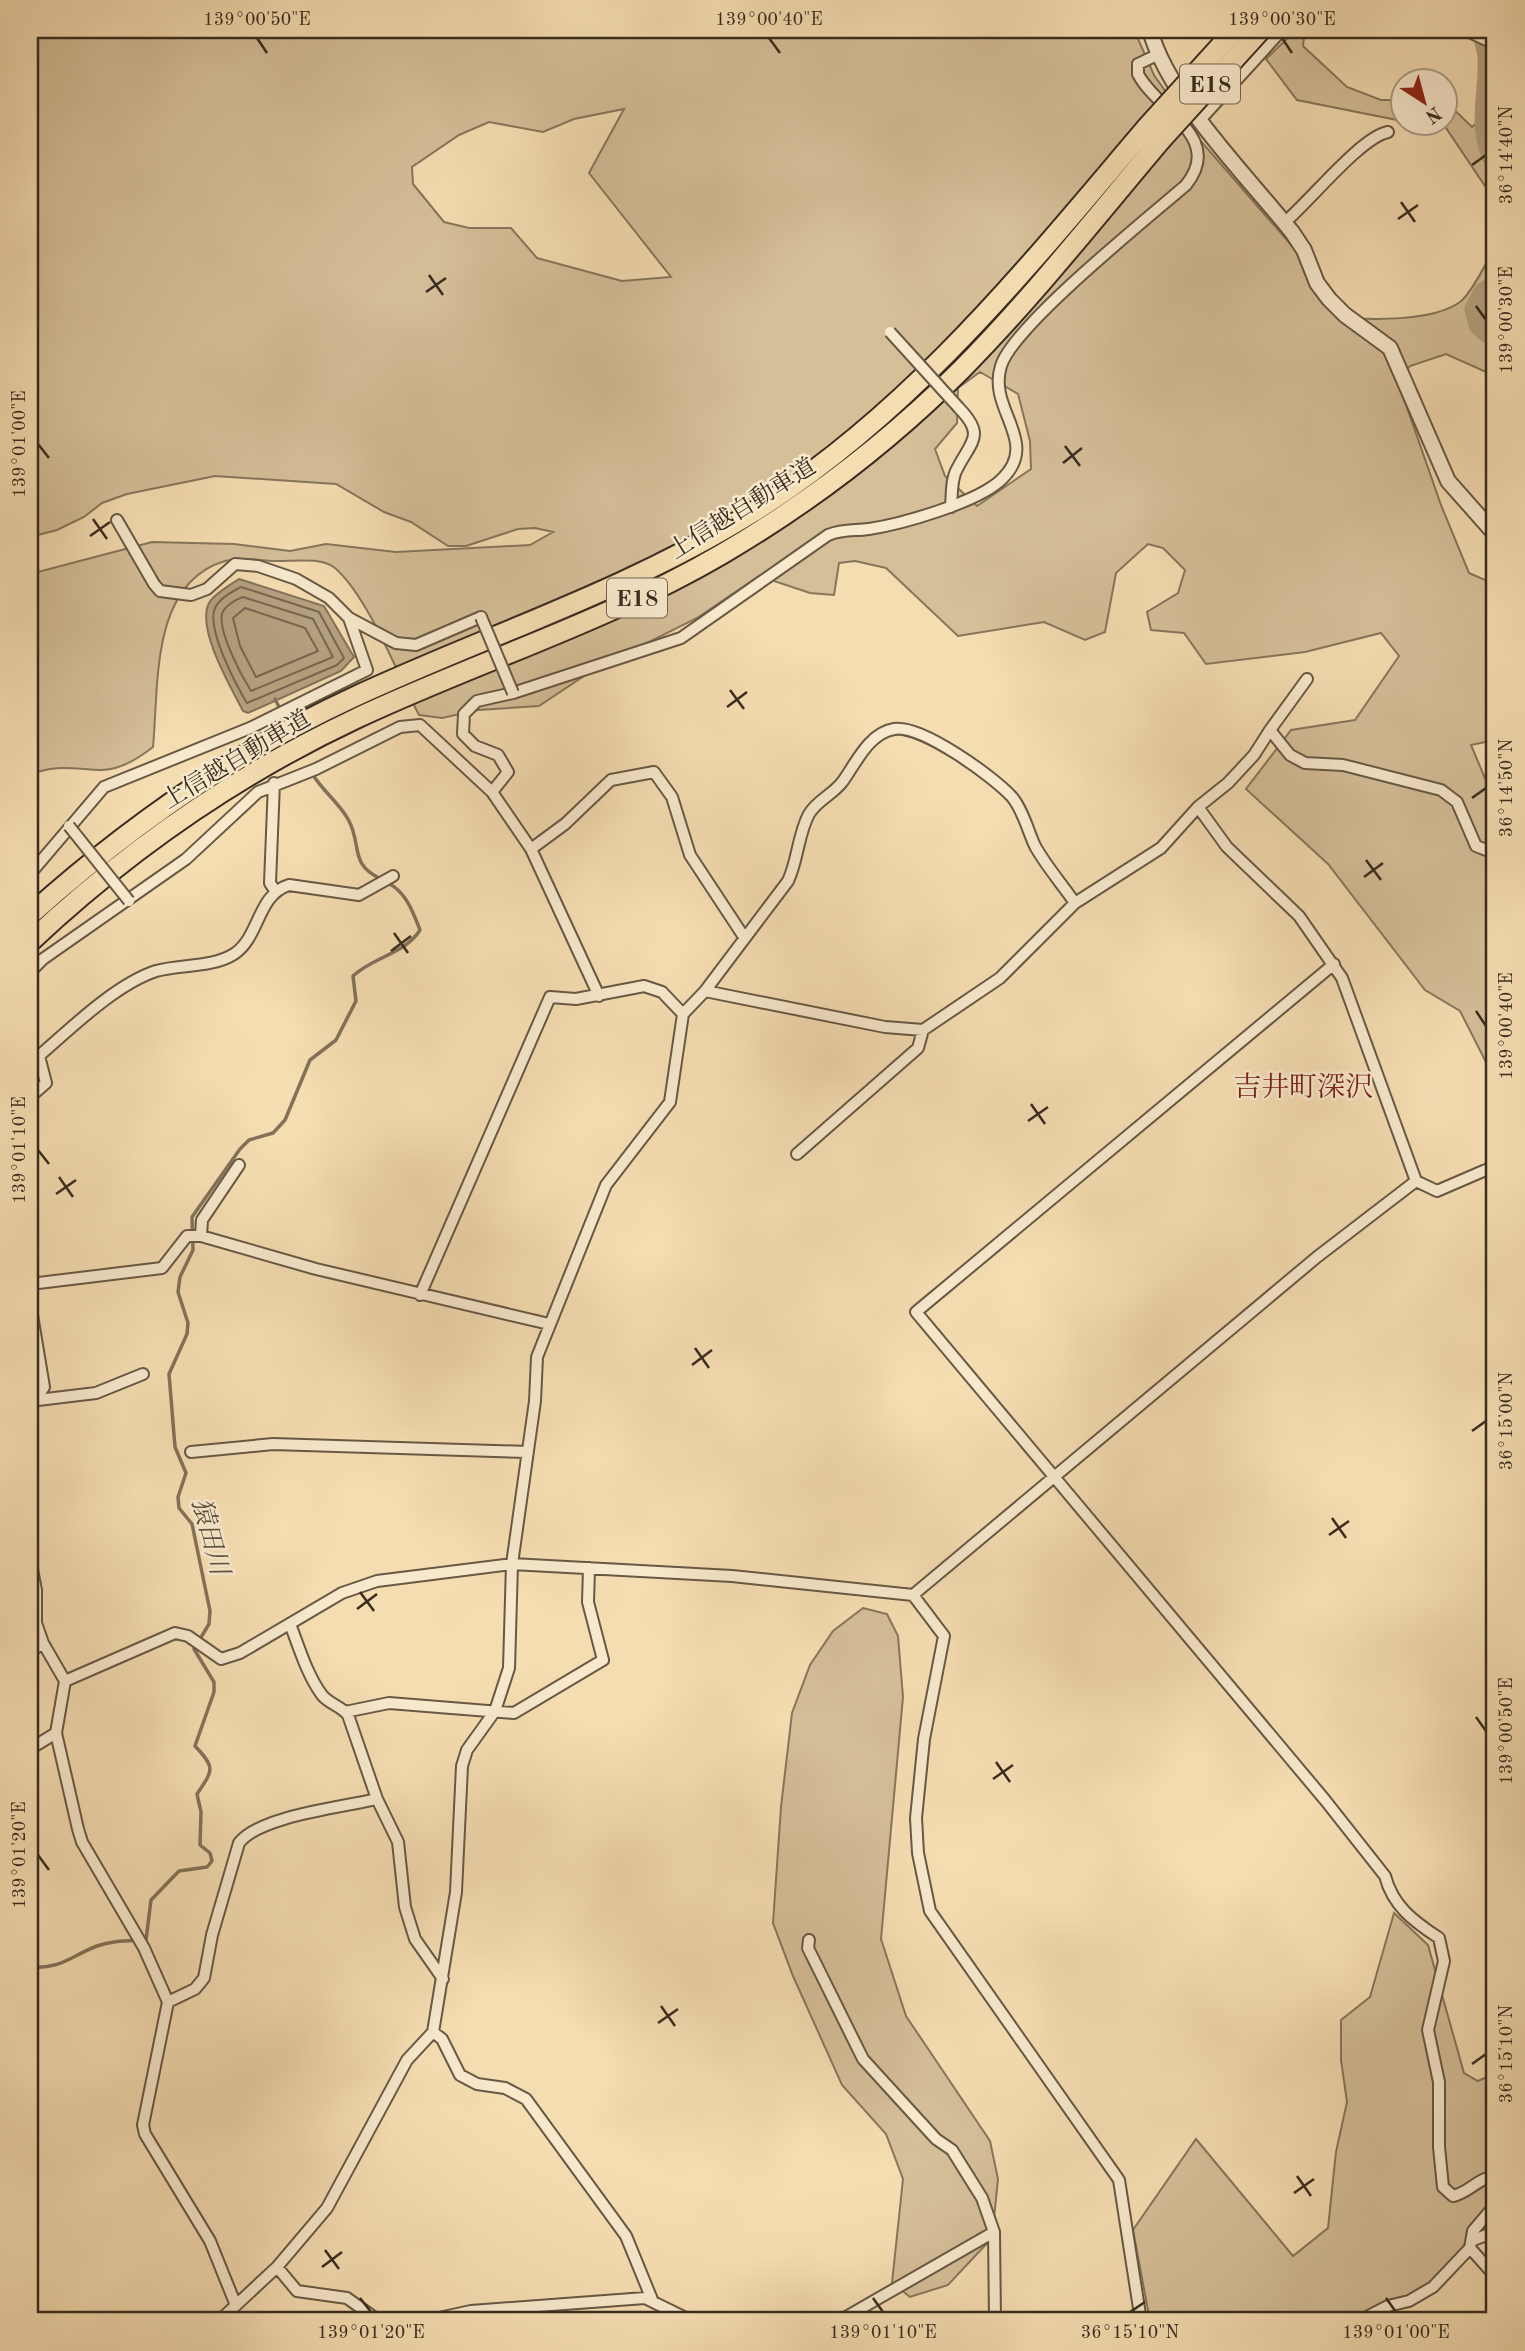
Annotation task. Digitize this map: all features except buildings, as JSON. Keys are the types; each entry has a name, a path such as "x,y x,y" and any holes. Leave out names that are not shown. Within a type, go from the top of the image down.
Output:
{"highway":[{"name":"上信越自動車道","path":"30,942 151,840 267,764 368,713 630,602 718,556 805,501 889,437 962,369 1036,288 1235,30"},
{"name":"上信越自動車道","path":"30,915 137,826 260,745 352,698 655,568 741,520 793,485 877,421 948,355 1154,134 1261,30"}],"street":[{"path":"1150,30 1157,55 1201,119 1304,250 1317,283 1329,299 1345,315 1390,348 1448,481 1495,534"},
{"path":"1201,119 1282,30"},
{"path":"1465,30 1495,44"},
{"path":"492,792 508,772 498,755 475,746 463,734 464,714 477,701 513,694 681,638 828,535 845,529 869,529 951,507 1001,481 1013,466 1019,449 998,390 1001,365 1029,326 1194,175 1198,164 1198,148 1192,135 1138,74 1138,64 1157,55"},
{"path":"1284,222 1352,155 1378,134 1388,132"},
{"path":"890,332 971,421 975,431 973,446 955,471 951,507"},
{"path":"117,520 160,591 191,595 207,590 229,568 246,564 296,579 329,598 349,618 396,643 416,645 481,617 513,694"},
{"path":"30,874 104,787 250,728 367,670 349,618"},
{"path":"705,991 885,1027 923,1030 1000,978 1075,903 1161,848 1198,807 1237,774 1254,755 1307,679"},
{"path":"30,972 43,958 186,859 258,792 275,783 317,769 400,727 421,725 492,792 531,849 599,996"},
{"path":"219,2321 235,2303 277,2267 327,2208 407,2060 433,2032 456,1892 462,1766 467,1750 495,1712 509,1668 512,1564 535,1401 537,1357 606,1185 670,1102 683,1014 705,991 788,881 807,817 815,805 842,783 856,759 876,738 894,729 914,730 952,750 1013,798 1036,848 1075,903"},
{"path":"1270,730 1290,755 1305,763 1343,765 1441,790 1457,802 1476,846 1495,853"},
{"path":"531,849 565,824 611,780 654,772 672,797 690,855 744,937"},
{"path":"275,783 270,883 276,891"},
{"path":"1198,807 1227,847 1299,916 1334,964 1357,1014 1416,1181 1437,1191 1488,1169 1495,1163"},
{"path":"69,827 129,901"},
{"path":"30,1097 46,1083 39,1056 98,1005 154,972 233,955 245,944 276,891 289,885 359,895 393,876"},
{"path":"1334,964 916,1312 1325,1800 1385,1875 1388,1888 1406,1916 1439,1938 1444,1961 1427,2030 1439,2082 1439,2147 1443,2187 1453,2196 1466,2194 1490,2176 1495,2177"},
{"path":"421,1295 550,997 576,999 644,986 662,992 683,1014"},
{"path":"797,1154 918,1048 923,1030"},
{"path":"201,1236 202,1220 239,1165"},
{"path":"65,1681 175,1633 188,1636 221,1659 240,1653 342,1593 377,1581 512,1564 732,1576 913,1595 1317,1257 1416,1181"},
{"path":"30,1284 162,1268 187,1237 201,1236 421,1295 549,1324"},
{"path":"30,1303 44,1387 34,1404"},
{"path":"34,1404 96,1393 143,1374"},
{"path":"191,1452 273,1444 528,1452"},
{"path":"30,1559 36,1590 36,1623 43,1643 65,1681 56,1733 82,1842 144,1948 168,2002 143,2125 209,2241 235,2303"},
{"path":"345,1712 389,1703 514,1713 603,1660 588,1602 590,1568"},
{"path":"913,1595 944,1636 924,1739 916,1818 918,1853 930,1911 1119,2180 1141,2321"},
{"path":"290,1624 314,1685 325,1699 345,1712 377,1799 398,1842 405,1907 415,1939 443,1979"},
{"path":"30,1652 43,1643"},
{"path":"30,1749 56,1733"},
{"path":"168,2002 195,1989 204,1978 212,1935 239,1843 246,1834 271,1823 377,1799"},
{"path":"809,1940 808,1948 863,2059 936,2139 953,2150 982,2198 994,2232 995,2321"},
{"path":"433,2032 442,2039 460,2075 477,2084 505,2088 526,2099 626,2236 653,2302"},
{"path":"1495,2205 1473,2231 1472,2244 1495,2276"},
{"path":"839,2321 994,2232"},
{"path":"1359,2321 1388,2306 1409,2301 1433,2287 1472,2244 1495,2232"},
{"path":"277,2267 297,2291 347,2298 379,2321"},
{"path":"425,2321 484,2310 645,2298 692,2321"}],"shaded area":[{"path":"30,30 1134,30 1154,75 1199,139 1293,247 1337,317 1400,318 1448,309 1460,302 1469,292 1495,247 1495,376 1446,354 1410,366 1397,379 1441,505 1469,573 1492,583 1495,588 1495,740 1471,745 1495,802 1495,1075 1492,1074 1460,1011 1425,990 1328,864 1246,789 1291,730 1355,720 1399,656 1381,633 1305,652 1206,664 1184,633 1151,630 1147,612 1178,593 1185,570 1163,548 1148,544 1116,573 1105,632 1085,640 1044,622 958,636 886,568 855,561 839,563 834,595 810,593 759,576 697,618 593,670 539,706 478,710 442,718 419,715 371,617 335,568 314,561 225,561 201,573 183,591 171,613 163,639 159,667 153,747 121,766 106,770 56,768 30,775 30,574 152,542 234,544 290,551 326,544 396,552 530,545 553,532 535,528 518,529 466,546 448,546 411,522 384,512 336,484 215,476 127,494 102,503 84,517 57,530 30,537","holes":["624,109 589,173 671,277 622,281 537,258 511,228 469,228 444,222 413,184 412,167 459,135 489,122 543,132 574,119","980,372 1018,394 1030,441 1031,469 977,506 945,476 935,449 957,423 958,388"]},
{"path":"1296,30 1305,30 1303,46 1347,87 1381,100 1388,100 1388,118 1297,100 1266,59"},
{"path":"1495,107 1495,201 1451,136 1458,136 1458,114 1472,127"},
{"path":"863,1608 887,1614 898,1636 903,1697 881,1939 906,2016 990,2141 998,2179 992,2238 948,2285 910,2297 892,2283 903,2179 886,2134 842,2085 793,1976 773,1923 781,1807 792,1713 810,1665 833,1631"},
{"path":"1394,1913 1428,1945 1464,2073 1478,2081 1495,2073 1493,2199 1474,2222 1464,2246 1431,2281 1417,2292 1373,2308 1354,2321 1150,2321 1133,2230 1196,2139 1293,2256 1328,2228 1336,2152 1347,2102 1341,2060 1341,2020 1370,1997"}],"water":[{"path":"239,579 324,606 354,657 341,671 248,713 243,711 217,658 207,627 206,614 211,600"}],"waterway":[{"path":"1481,30 1487,57 1484,124 1495,165"},
{"path":"1495,284 1483,292 1474,309 1478,325 1486,333 1495,332"},
{"path":"275,699 280,709"},
{"path":"313,775 348,819 364,867 381,879"},
{"name":"猿田川","path":"30,1967 58,1964 103,1944 146,1940 151,1900 179,1871 207,1867 212,1861 210,1853 200,1845 201,1812 197,1794 210,1769 206,1759 195,1746 214,1692 214,1682 194,1649 209,1624 210,1611 192,1524 179,1508 178,1497 186,1473 175,1447 169,1374 187,1334 188,1323 178,1292 180,1277 193,1250 192,1217 240,1149 249,1140 273,1133 285,1120 310,1060 336,1040 356,1001 353,976 406,945 420,930 404,897 388,883"}],"district":[{"name":"吉井町深沢","path":"1303,1086"}]}
